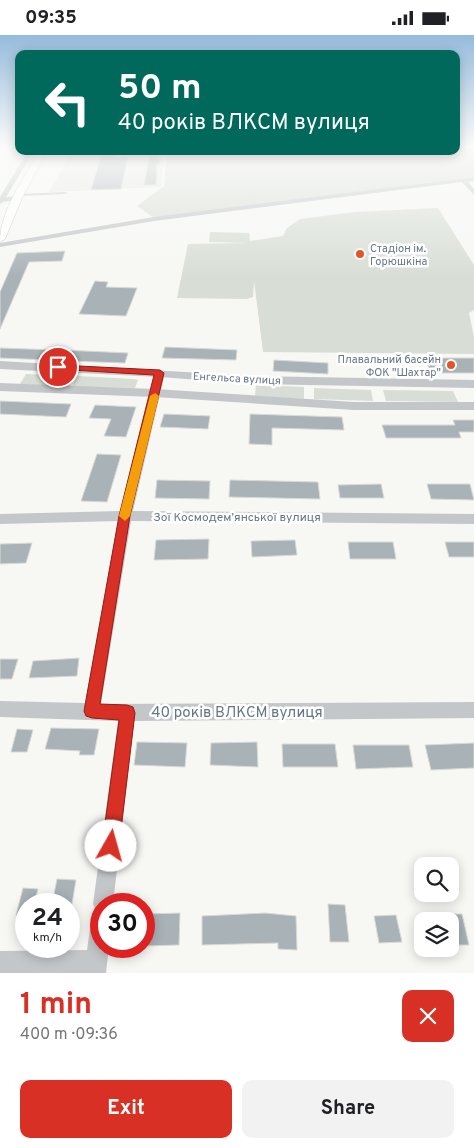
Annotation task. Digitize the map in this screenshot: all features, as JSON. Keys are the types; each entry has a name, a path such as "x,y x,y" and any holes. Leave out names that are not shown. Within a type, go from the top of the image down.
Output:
{"main road":[{"path":"0,239 23,190"}],"street":[{"path":"0,245 154,219 386,190"},
{"path":"0,200 19,197"},
{"name":"Енгельса вулиця","path":"0,365 160,373 252,380 474,384"},
{"path":"92,711 125,516 160,373"},
{"name":"Енгельса вулиця","path":"0,387 155,393 354,406 474,406"},
{"name":"Зої Космодем’янської вулиця","path":"0,519 125,516 474,519"},
{"name":"40 років ВЛКСМ вулиця","path":"0,709 127,713 474,710"},
{"path":"105,893 127,713"},
{"path":"0,962 96,967"}],"lane":[{"path":"19,197 66,193"}],"shaded area":[{"path":"50,190 99,190 49,192"},
{"path":"159,190 374,190 154,218 137,206"},
{"path":"438,208 474,265 474,310 469,313 474,337 474,354 263,352 254,281 253,297 247,299 177,298 188,244 249,243 209,242 210,232 249,233 250,241 283,236 287,228 300,219 355,212"},
{"path":"26,374 68,376 63,386 20,384"},
{"path":"77,376 138,380 135,388 72,387"},
{"path":"256,385 304,387 304,399 255,396"},
{"path":"314,388 371,390 373,401 314,399"},
{"path":"383,390 453,391 458,402 386,401"}],"building":[{"path":"65,251 62,261 29,262 0,329 0,292 17,253"},
{"path":"95,281 108,282 106,287 137,288 126,316 79,314"},
{"path":"165,347 237,350 236,360 162,358"},
{"path":"0,348 128,353 125,363 97,362 0,358"},
{"name":"Плавальний басейн ФОК \"Шахтар\"","path":"425,358 474,358 474,373 431,373"},
{"path":"274,360 328,363 328,374 273,371"},
{"path":"0,401 71,404 66,417 0,414"},
{"path":"95,405 136,407 126,437 104,436 111,419 89,418"},
{"path":"164,414 210,416 208,429 160,427"},
{"path":"250,414 342,417 344,430 272,428 272,445 249,444"},
{"path":"453,420 474,420 474,432 459,432 461,438 386,438 382,425 455,425"},
{"path":"97,454 121,455 107,502 81,501"},
{"path":"157,480 210,481 209,499 155,498"},
{"path":"230,480 318,482 320,499 229,497"},
{"path":"381,484 384,498 340,498 338,485"},
{"path":"427,484 470,484 474,500 431,499"},
{"path":"209,539 208,559 154,560 156,540"},
{"path":"295,540 297,555 252,557 251,541"},
{"path":"348,542 393,542 396,559 350,559"},
{"path":"445,542 474,542 474,557 449,557"},
{"path":"32,543 26,563 0,564 0,544"},
{"path":"79,658 77,676 29,678 33,661"},
{"path":"0,659 18,659 12,679 0,679"},
{"path":"51,728 99,729 94,755 79,755 80,751 45,749"},
{"path":"17,729 33,730 27,752 11,752"},
{"path":"137,742 187,743 185,767 134,765"},
{"path":"257,742 258,767 210,765 211,743"},
{"path":"474,743 474,768 431,770 425,745"},
{"path":"282,744 335,744 338,767 283,767"},
{"path":"353,745 409,745 413,767 356,769"},
{"path":"57,879 76,880 74,893 54,893"},
{"path":"23,888 38,889 37,893 22,893"},
{"path":"328,904 345,905 349,942 330,942"},
{"path":"180,913 179,945 155,946 155,914"},
{"path":"265,913 296,916 297,950 278,949 278,943 202,945 202,916"},
{"path":"459,914 462,914 469,945 459,945"},
{"path":"396,915 402,942 379,943 374,916"}],"slow traffic":[{"path":"125,516 155,396"}],"place":[{"name":"Стадіон ім. Горюшкіна","path":"360,254"},
{"name":"Плавальний басейн ФОК \"Шахтар\"","path":"451,365"}],"route":[{"path":"58,367 160,373 125,516 92,711 127,713 111,846"}]}
